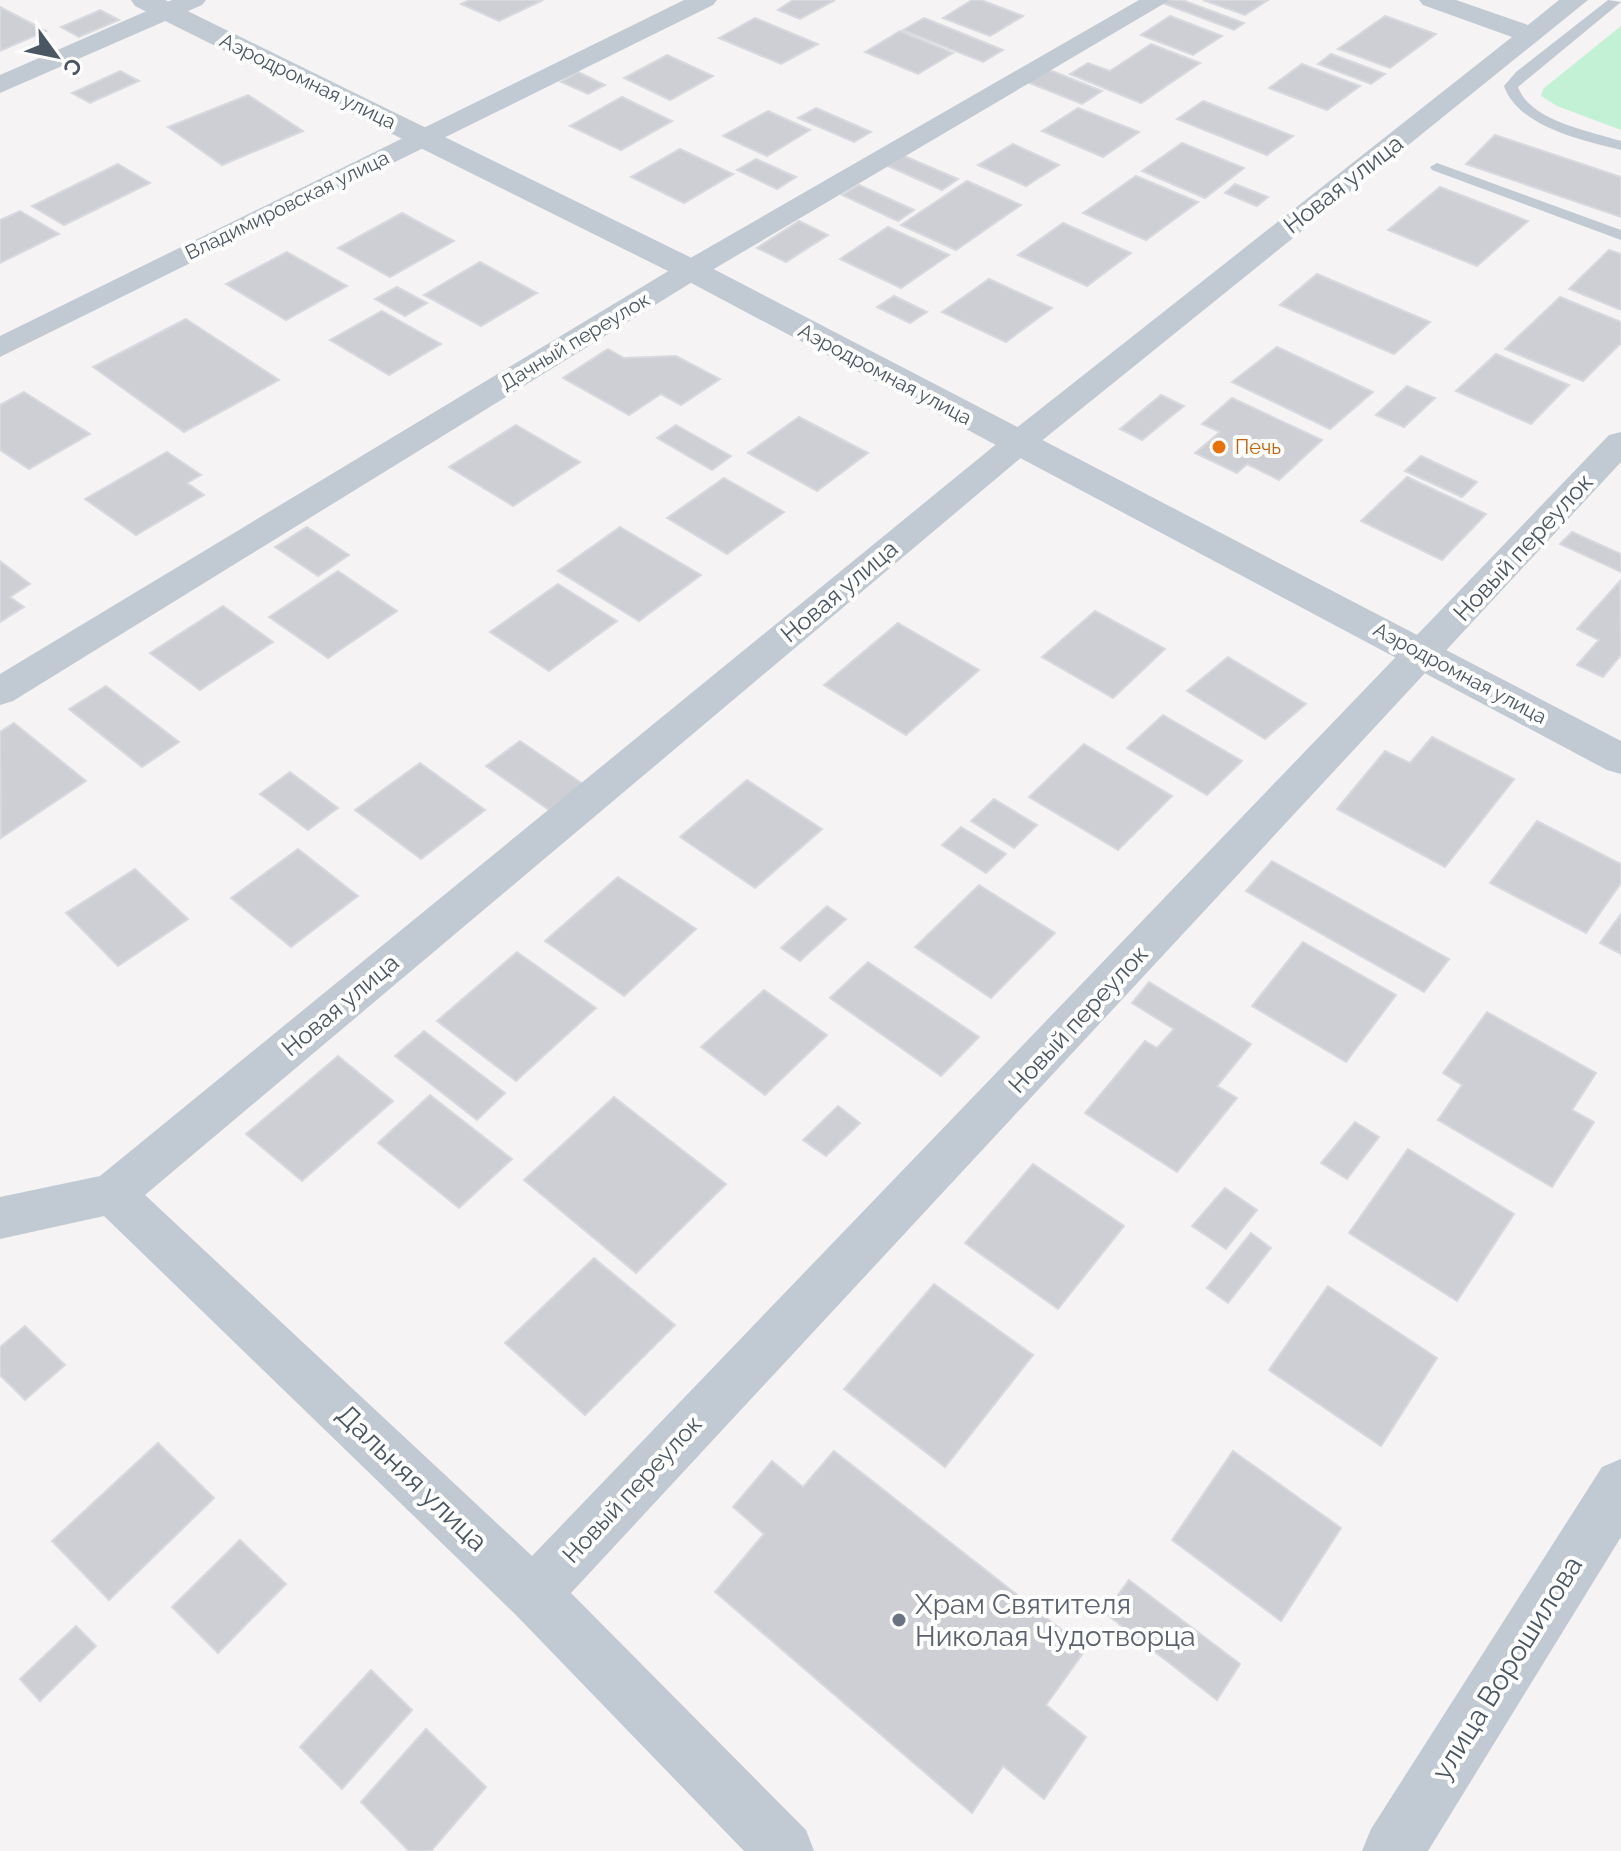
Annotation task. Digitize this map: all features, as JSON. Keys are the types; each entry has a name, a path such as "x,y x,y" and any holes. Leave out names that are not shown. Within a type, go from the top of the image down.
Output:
{"street":[{"name":"Владимировская улица","path":"0,348 704,0"},
{"name":"Дачный переулок","path":"0,692 691,270 1157,0"},
{"path":"1432,0 1531,35"},
{"name":"Новая улица","path":"112,1194 1017,444 1575,0"},
{"name":"Аэродромная улица","path":"168,4 424,137 691,270 1621,759"},
{"path":"0,85 168,4"},
{"name":"Новый переулок","path":"533,1594 1621,442"},
{"path":"0,1218 112,1194"},
{"name":"Дальняя улица","path":"112,1194 533,1594 785,1851"},
{"name":"улица Ворошилова","path":"1393,1851 1621,1486"}],"lane":[{"path":"1616,0 1521,75 1511,86 1511,95 1520,106 1547,119 1621,146"},
{"path":"1437,167 1621,235"}],"green space":[{"path":"1621,26 1621,130 1557,106 1541,96 1543,89"}],"building":[{"path":"469,0 543,0 499,21 461,4"},
{"path":"793,0 835,0 800,19 778,10"},
{"path":"972,0 981,0 1023,16 990,36 943,18"},
{"path":"1182,0 1244,23 1234,30 1160,2"},
{"path":"1203,0 1268,0 1245,15"},
{"path":"0,7 46,31 0,51"},
{"path":"100,10 119,20 79,37 61,27"},
{"path":"1170,16 1222,36 1193,55 1141,35"},
{"path":"1385,16 1436,34 1390,68 1338,49"},
{"path":"755,18 818,44 781,64 719,38"},
{"path":"924,18 1003,50 983,62 903,30"},
{"path":"900,31 953,53 918,74 865,52"},
{"path":"1151,44 1200,63 1141,103 1070,74 1088,63 1110,71"},
{"path":"1331,54 1385,74 1371,84 1318,64"},
{"path":"667,55 713,76 670,100 624,78"},
{"path":"1302,64 1360,86 1327,110 1269,88"},
{"path":"1047,69 1102,91 1082,104 1027,82"},
{"path":"120,71 139,81 90,103 72,93"},
{"path":"578,72 605,85 588,94 561,82"},
{"path":"248,95 303,131 222,165 168,127"},
{"path":"622,97 672,121 621,150 570,126"},
{"path":"1203,101 1293,136 1267,155 1177,119"},
{"path":"816,108 871,132 854,142 798,118"},
{"path":"1078,108 1139,132 1103,157 1042,131"},
{"path":"768,111 810,130 767,156 723,136"},
{"path":"1495,135 1621,177 1621,217 1466,164"},
{"path":"1182,143 1244,168 1205,198 1142,171"},
{"path":"1013,144 1059,165 1026,186 978,165"},
{"path":"680,149 733,174 684,203 631,177"},
{"path":"904,156 958,179 942,190 888,166"},
{"path":"756,159 796,177 777,189 737,170"},
{"path":"118,164 150,183 64,225 32,206"},
{"path":"1136,176 1198,202 1146,240 1083,213"},
{"path":"967,181 1021,205 956,250 901,225"},
{"path":"1235,184 1268,197 1257,206 1225,193"},
{"path":"859,185 914,210 898,221 842,195"},
{"path":"1440,187 1528,221 1477,266 1388,230"},
{"path":"20,211 59,234 0,263 0,220"},
{"path":"402,213 454,241 390,277 338,248"},
{"path":"799,221 828,235 786,262 757,248"},
{"path":"1063,223 1131,253 1087,286 1018,255"},
{"path":"888,227 949,255 901,288 840,259"},
{"path":"1609,250 1621,254 1621,310 1569,289"},
{"path":"287,252 347,286 286,320 226,284"},
{"path":"480,262 537,293 481,326 424,295"},
{"path":"1317,274 1430,322 1394,354 1280,305"},
{"path":"989,279 1052,308 1006,342 942,312"},
{"path":"397,287 427,303 405,316 375,299"},
{"path":"894,296 927,312 910,323 877,307"},
{"path":"1560,297 1621,322 1621,343 1583,381 1505,349"},
{"path":"382,311 441,344 389,375 330,340"},
{"path":"186,319 279,380 184,432 93,367"},
{"path":"1277,347 1373,392 1330,429 1232,382"},
{"path":"608,349 624,358 676,356 720,379 681,405 661,394 629,415 563,378"},
{"path":"1496,354 1569,385 1531,424 1456,391"},
{"path":"1407,386 1435,398 1404,427 1376,415"},
{"path":"24,392 90,434 29,469 0,450 0,405"},
{"path":"1161,395 1184,406 1142,440 1120,429"},
{"path":"1232,398 1322,440 1279,480 1247,464 1237,473 1195,453 1220,432 1202,424"},
{"path":"799,417 868,453 817,491 748,453"},
{"path":"516,425 580,462 513,506 449,467"},
{"path":"676,425 731,456 712,470 657,438"},
{"path":"167,452 201,475 187,483 204,495 136,535 85,499"},
{"path":"1421,456 1477,482 1462,497 1405,471"},
{"path":"1407,477 1486,514 1442,560 1361,521"},
{"path":"724,478 784,512 727,554 667,518"},
{"path":"307,527 349,555 318,576 275,547"},
{"path":"620,527 701,575 639,621 558,571"},
{"path":"1572,532 1621,554 1621,572 1560,544"},
{"path":"0,561 30,584 10,597 24,607 0,622"},
{"path":"338,571 397,611 328,658 269,617"},
{"path":"1620,581 1621,655 1603,677 1577,665 1599,640 1577,629"},
{"path":"558,584 617,621 549,671 490,632"},
{"path":"223,606 273,642 200,690 150,653"},
{"path":"1095,611 1165,649 1113,698 1042,657"},
{"path":"898,623 979,670 906,735 824,685"},
{"path":"1228,657 1306,704 1265,739 1187,691"},
{"path":"106,686 179,742 142,767 69,709"},
{"path":"1163,715 1242,761 1207,795 1127,748"},
{"path":"14,723 86,781 1,838 0,732"},
{"path":"1432,737 1514,779 1445,867 1337,809 1385,751 1410,763"},
{"path":"520,741 583,784 549,810 486,766"},
{"path":"1084,744 1172,796 1118,850 1029,797"},
{"path":"420,763 485,810 421,859 355,810"},
{"path":"290,772 338,808 308,830 260,794"},
{"path":"747,780 822,829 755,888 680,837"},
{"path":"994,799 1037,825 1014,848 971,821"},
{"path":"1537,821 1621,864 1621,883 1586,933 1490,883"},
{"path":"961,827 1006,854 986,873 942,845"},
{"path":"298,849 358,896 291,947 231,898"},
{"path":"1272,861 1449,959 1424,992 1246,891"},
{"path":"135,869 188,919 118,966 66,913"},
{"path":"618,877 696,929 624,996 545,941"},
{"path":"979,885 1055,933 991,998 915,947"},
{"path":"827,906 846,919 800,961 781,948"},
{"path":"1621,914 1621,954 1600,943"},
{"path":"1303,942 1396,995 1346,1062 1252,1006"},
{"path":"517,952 596,1008 516,1081 437,1021"},
{"path":"868,962 979,1037 941,1076 830,998"},
{"path":"1149,982 1251,1044 1217,1086 1237,1098 1177,1172 1085,1113 1145,1041 1157,1048 1174,1029 1132,1003"},
{"path":"764,990 827,1035 765,1095 701,1047"},
{"path":"1487,1012 1596,1073 1572,1110 1594,1122 1552,1187 1438,1120 1462,1085 1443,1073"},
{"path":"424,1031 505,1093 477,1120 395,1056"},
{"path":"338,1056 393,1101 302,1181 246,1134"},
{"path":"430,1095 512,1159 459,1208 378,1143"},
{"path":"614,1097 726,1184 636,1273 524,1180"},
{"path":"838,1106 860,1123 826,1156 803,1140"},
{"path":"1355,1122 1379,1137 1347,1179 1321,1163"},
{"path":"1408,1149 1514,1214 1457,1301 1349,1233"},
{"path":"1033,1164 1124,1226 1058,1309 965,1243"},
{"path":"1225,1188 1257,1210 1226,1249 1192,1226"},
{"path":"1251,1233 1271,1248 1228,1303 1207,1288"},
{"path":"594,1258 675,1325 585,1415 505,1343"},
{"path":"934,1284 1033,1355 945,1467 844,1389"},
{"path":"1328,1286 1437,1358 1381,1446 1269,1370"},
{"path":"25,1326 65,1365 25,1400 0,1375 0,1347"},
{"path":"158,1443 214,1498 109,1600 52,1541"},
{"name":"Храм Святителя Николая Чудотворца","path":"834,1451 1086,1649 1046,1705 1086,1737 1044,1799 1003,1766 972,1813 715,1592 764,1534 733,1507 772,1461 803,1487"},
{"path":"1233,1451 1341,1528 1281,1621 1172,1540"},
{"path":"240,1540 286,1584 218,1653 172,1607"},
{"path":"1129,1580 1240,1664 1217,1700 1105,1613"},
{"path":"76,1626 96,1646 40,1701 20,1679"},
{"path":"371,1670 412,1710 342,1789 300,1747"},
{"path":"426,1729 486,1787 431,1851 409,1851 361,1802"}],"place":[{"name":"Печь","path":"1219,447"},
{"name":"Храм Святителя Николая Чудотворца","path":"899,1620"}]}
